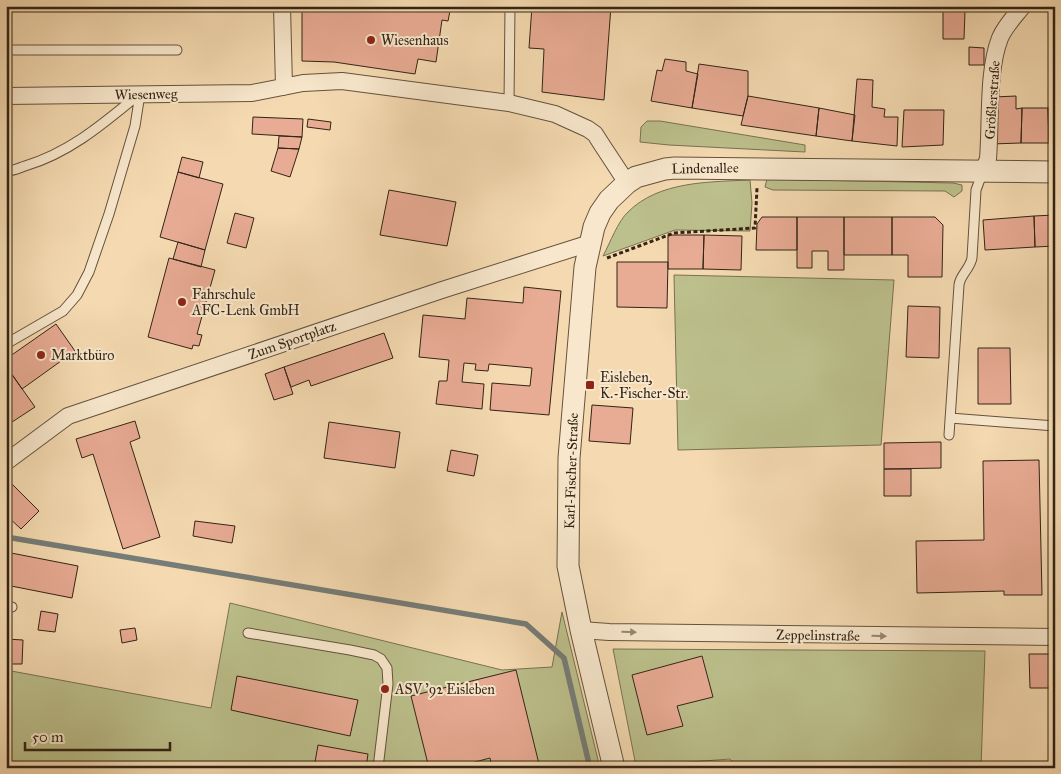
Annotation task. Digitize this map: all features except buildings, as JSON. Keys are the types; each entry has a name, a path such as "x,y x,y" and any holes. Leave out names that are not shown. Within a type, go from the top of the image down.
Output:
{"street":[{"path":"282,6 284,87 317,81 354,82 509,103 555,114 588,129 597,138 627,183"},
{"name":"Größlerstraße","path":"983,170 988,159 993,69 998,47 1006,28 1023,6"},
{"name":"Wiesenweg","path":"6,96 252,93 284,87"},
{"name":"Lindenallee","path":"627,183 645,174 665,169 757,167 1055,172"},
{"name":"Karl-Fischer-Straße","path":"614,768 581,630 568,566 569,468 585,267 590,243 600,213 609,200 627,183"},
{"name":"Zum Sportplatz","path":"6,462 68,416 442,290 590,243"},
{"name":"Zeppelinstraße","path":"581,630 608,632 1055,637"}],"lane":[{"path":"509,103 510,6"},
{"path":"6,50 177,50"},
{"path":"6,171 45,161 73,145 98,128 140,94"},
{"path":"6,344 63,311 77,295 89,272 109,214 135,126 140,94"},
{"path":"949,435 959,286 962,276 971,263 976,190 983,170"},
{"path":"950,418 1055,426"},
{"path":"248,634 350,650 374,655 382,659 387,668 388,684 378,768"}],"path":[{"path":"585,267 674,233 755,228 757,167"}],"green space":[{"path":"647,121 660,121 805,145 805,152 640,142 641,127"},
{"path":"767,179 953,183 962,185 962,191 954,197 945,191 773,190 765,187"},
{"path":"750,180 752,203 750,231 675,230 603,256 624,216 640,202 654,194 685,185"},
{"path":"674,275 894,280 881,445 678,450"},
{"name":"ASV '92 Eisleben","path":"230,603 502,670 552,667 562,612 600,768 6,768 6,670 211,708"},
{"path":"613,649 985,651 981,768 737,768 730,759 636,766"}],"waterway":[{"path":"6,537 526,624 564,658 590,768"}],"place":[{"name":"Wiesenhaus","path":"371,40"},
{"name":"Fahrschule AFC-Lenk GmbH","path":"182,302"},
{"name":"Marktbüro","path":"41,355"},
{"name":"Eisleben, K.-Fischer-Str.","path":"590,385"},
{"name":"ASV '92 Eisleben","path":"385,689"}]}
